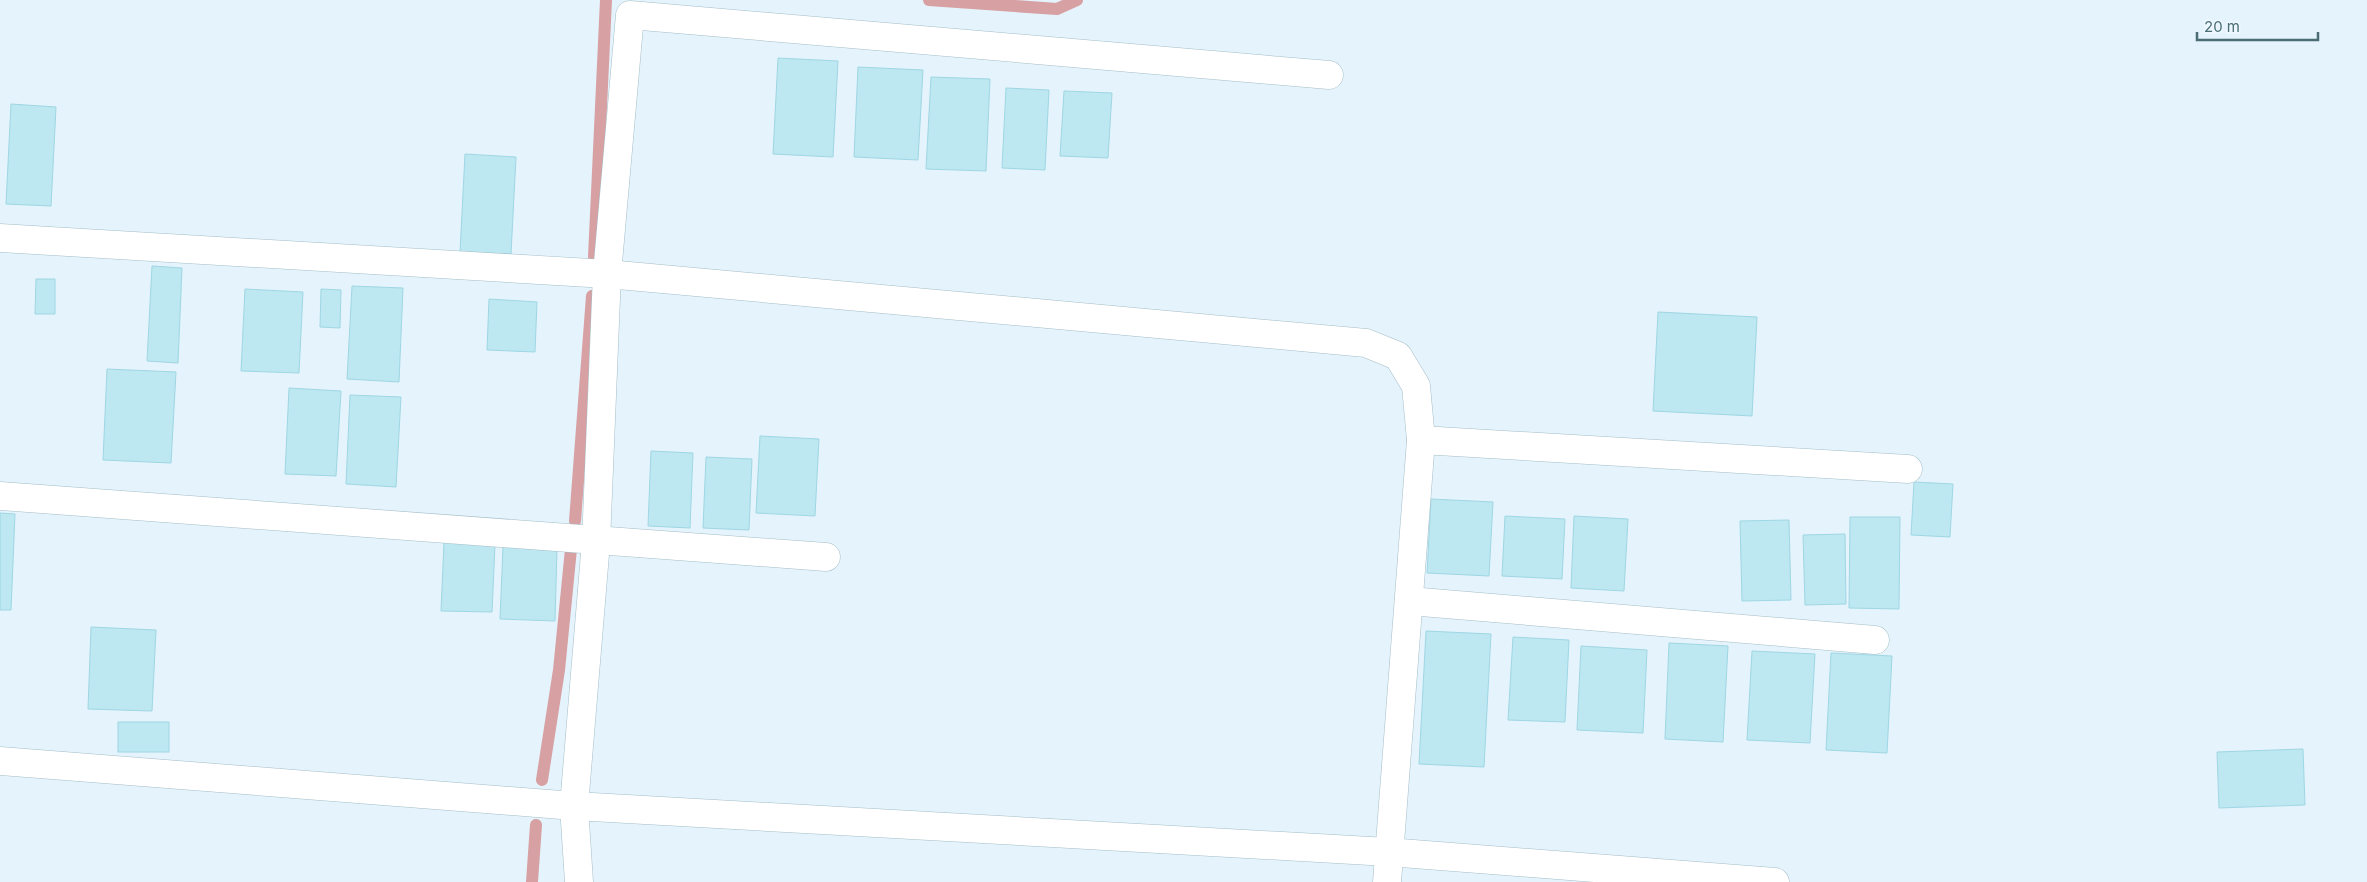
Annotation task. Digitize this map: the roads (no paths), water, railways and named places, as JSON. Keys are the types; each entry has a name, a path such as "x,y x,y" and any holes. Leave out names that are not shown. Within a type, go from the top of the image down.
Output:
{"street":[{"path":"579,882 574,806 596,542 607,274 630,15 1328,75"},
{"path":"0,238 607,274 1366,343 1398,356 1416,386 1421,440 1387,882"},
{"path":"1421,440 1908,469"},
{"path":"0,496 596,542 826,557"},
{"path":"1409,601 1875,640"},
{"path":"0,761 574,806 1388,852 1776,882"}],"waterway":[{"path":"594,257 606,0"},
{"path":"929,0 1057,9 1077,0"},
{"path":"575,521 592,296"},
{"path":"542,780 559,670 571,549"},
{"path":"532,882 536,825"}]}
